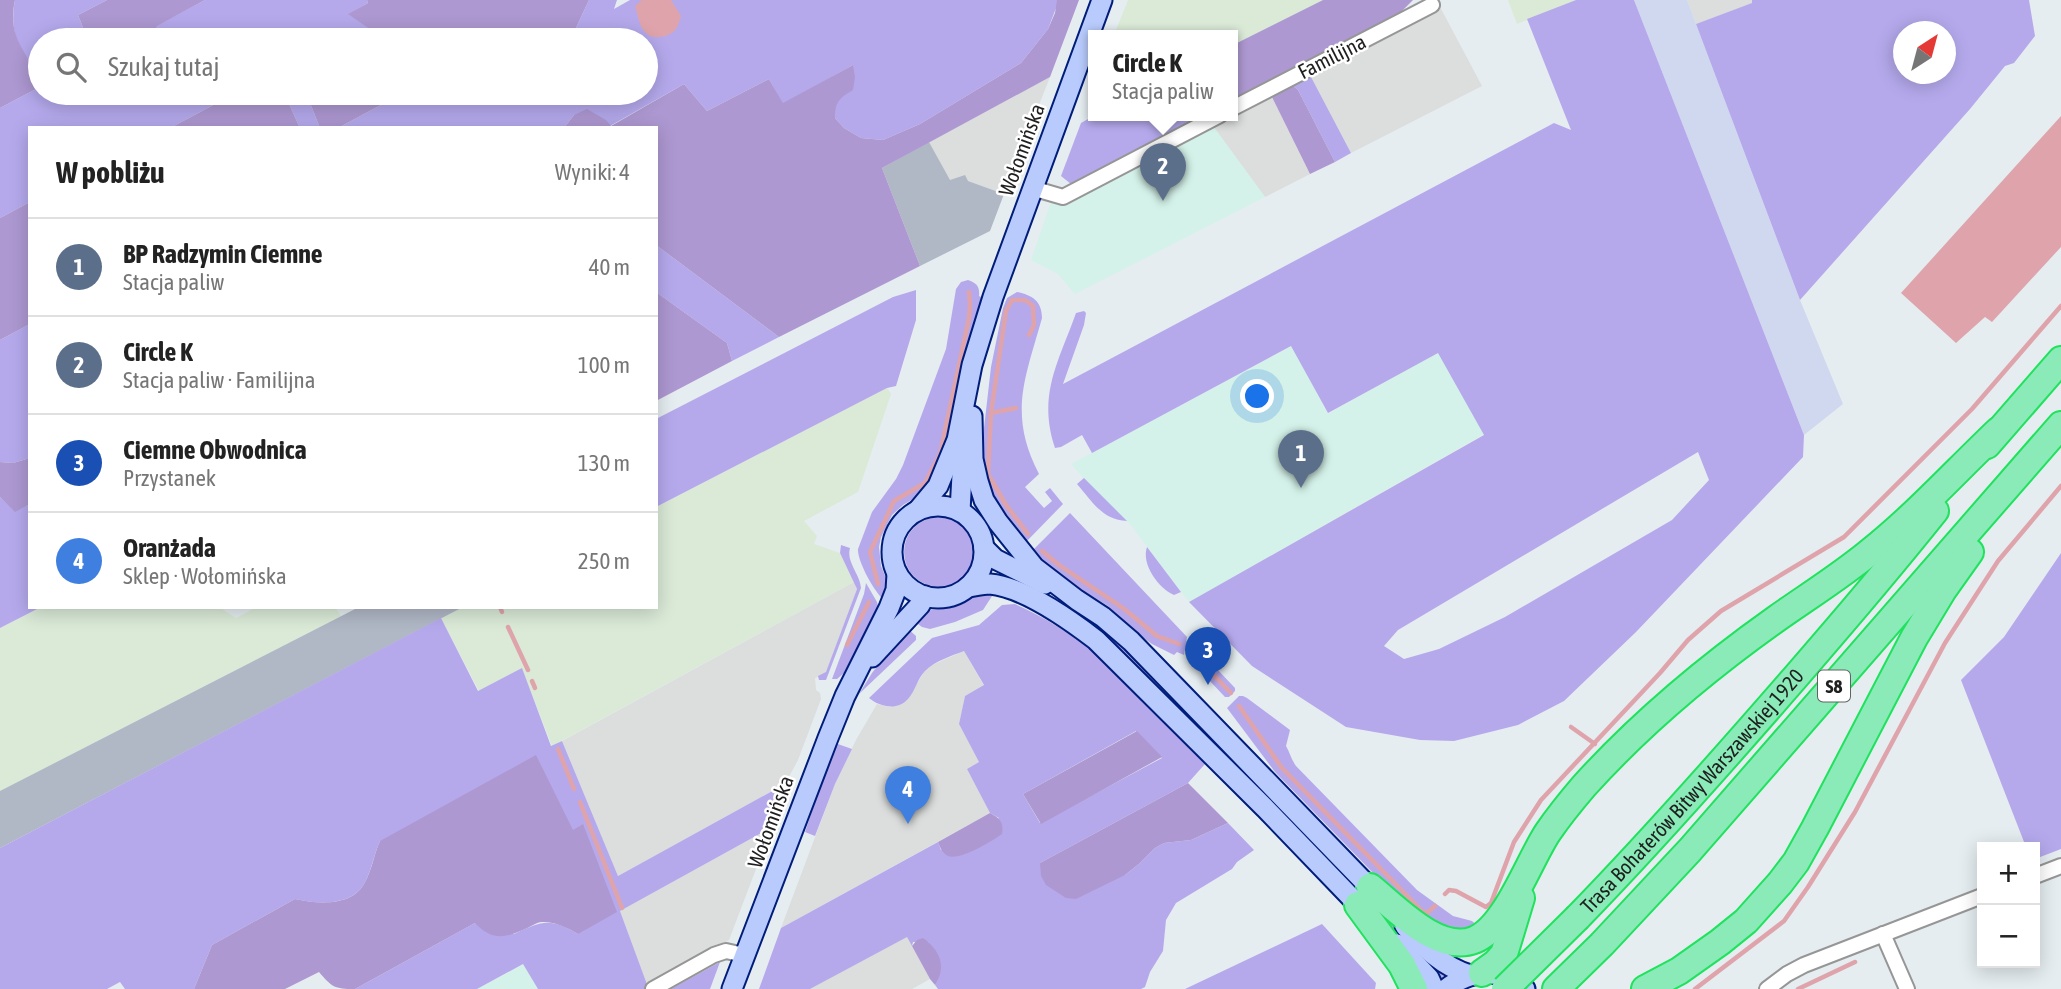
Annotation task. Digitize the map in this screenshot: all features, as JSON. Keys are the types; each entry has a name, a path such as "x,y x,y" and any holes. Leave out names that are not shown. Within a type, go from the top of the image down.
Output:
{"highway":[{"name":"Trasa Bohaterów Bitwy Warszawskiej 1920","path":"1505,989 1666,825 1900,556 1998,431 2061,360"},
{"name":"Trasa Bohaterów Bitwy Warszawskiej 1920","path":"1556,989 1602,944 1716,821 2061,425"},
{"path":"1364,896 1435,937 1474,940 1502,915 1548,831 1584,786 1625,745 1691,683 1870,552 1998,431"},
{"path":"1645,989 1679,971 1745,921 1760,907 1796,862 1914,638 1943,590 2033,458"},
{"path":"1476,974 1504,954 1531,863"},
{"path":"1364,896 1414,989"}],"main road":[{"name":"Wołomińska","path":"1091,30 1102,0"},
{"name":"Wołomińska","path":"918,510 938,486 957,440 972,365 987,317 1014,236 1088,38"},
{"name":"Wołomińska","path":"960,511 962,475 987,317"},
{"path":"972,416 973,459 984,500 1008,536 1034,567 1131,641 1364,896 1429,978 1434,989"},
{"path":"1077,600 995,559 984,548 976,526 969,518 946,506 918,510 907,517 894,537 892,550 897,574 914,592 925,596 948,597 968,587 993,584 1029,598 1066,618 1096,640 1265,808 1440,961 1454,970 1476,974 1494,973 1508,977 1525,989"},
{"path":"968,587 980,569 984,548"},
{"name":"Wołomińska","path":"732,989 828,738 889,608 896,590 897,574"},
{"name":"Wołomińska","path":"857,674 920,605 925,596"},
{"path":"1446,989 1456,981 1476,974"}],"street":[{"name":"Familijna","path":"1238,105 1432,5"},
{"path":"1032,188 1063,197 1209,121"},
{"path":"2040,874 2061,866"},
{"path":"1767,989 1804,965 1977,898"},
{"path":"1883,934 1907,989"},
{"path":"653,989 714,955 726,951 744,955"}],"shaded area":[{"path":"0,0 15,0 13,14 16,36 28,60 28,93 0,108"},
{"path":"15,0 107,0 78,15 83,28 28,28 28,63 18,43 13,19"},
{"path":"107,0 205,0 156,28 83,28 78,15"},
{"path":"205,0 367,0 368,3 349,14 368,28 155,28"},
{"path":"367,0 589,0 576,28 368,28 348,14 368,3"},
{"path":"589,0 617,0 614,9 630,0 1057,0 1058,3 1048,29 1021,63 920,124 883,140 861,138 844,128 835,118 835,106 853,65 783,104 769,79 707,111 684,84 658,99 658,28 576,28"},
{"path":"642,0 671,0 681,16 675,30 658,37 658,28 643,28 635,6"},
{"path":"1057,0 1079,0 1050,77 882,168 920,266 779,337 658,246 658,126 611,126 648,105 658,105 658,99 684,84 707,111 769,79 783,103 853,65 853,90 839,101 835,118 844,128 861,138 883,140 920,124 1021,63 1048,29"},
{"path":"1128,0 1323,0 1238,42 1238,30 1116,30"},
{"path":"1323,0 1413,0 1400,13 1238,97 1238,42"},
{"path":"1508,0 1576,0 1517,24"},
{"path":"1576,0 1634,0 1804,435 1803,457 1636,632 1564,701 1518,725 1454,741 1420,740 1346,727 1252,666 1189,602 1484,435 1438,353 1328,413 1291,346 1092,453 1082,435 1055,448 1048,411 1052,379 1076,313 1086,313 1084,325 1063,384 1554,123 1571,130 1527,19","holes":["1698,452 1709,480 1672,520 1505,617 1439,649 1404,659 1384,646 1398,630"]},
{"path":"1634,0 1687,0 1800,300 1843,404 1804,435"},
{"path":"1687,0 1752,0 1753,3 1696,24"},
{"path":"1752,0 2029,0 2035,36 2014,63 2005,66 1800,300 1696,24 1752,3"},
{"path":"1440,7 1482,86 1351,153 1310,75"},
{"path":"1310,75 1351,153 1335,162 1298,90 1292,85"},
{"path":"1050,77 1004,194 968,181 950,181 929,142"},
{"path":"1292,85 1298,90 1335,162 1310,174 1271,95"},
{"path":"28,93 28,105 213,105 174,126 28,126 28,203 0,218 0,108"},
{"path":"1271,95 1310,174 1265,197 1213,126 1222,121 1238,121 1238,113"},
{"path":"213,105 289,105 299,126 174,126"},
{"path":"289,105 311,105 319,126 299,126"},
{"path":"311,105 381,105 342,126 319,126"},
{"path":"381,105 647,105 610,126 574,115 566,126 342,126"},
{"path":"587,109 611,126 566,126 574,115"},
{"path":"2061,116 2061,247 1992,322 1985,317 1956,343 1901,293"},
{"path":"1088,119 1192,121 1071,184 1061,176 1081,123"},
{"path":"1213,126 1265,197 1075,294 1058,274 1031,260 1051,202 1059,204"},
{"path":"929,142 950,180 965,175 968,181 1004,194 990,231 920,266 882,168"},
{"path":"28,203 28,325 0,340 0,218"},
{"path":"658,246 779,337 732,361 727,343 658,293"},
{"path":"961,282 974,282 979,296 983,298 947,452 923,493 892,515 881,537 881,566 888,583 884,600 867,576 858,549 872,512 903,465 946,349 956,289"},
{"path":"916,290 916,320 896,386 887,388 658,506 658,418 893,297"},
{"path":"1017,292 1038,303 1042,318 1022,396 1024,433 1039,474 1025,487 1044,508 1052,501 1045,492 1050,488 1063,504 1026,542 994,496 983,474 982,460 991,367 1003,308 1007,298"},
{"path":"658,293 727,343 732,361 658,400"},
{"path":"28,325 28,459 13,463 0,462 0,340"},
{"path":"1292,346 1328,414 1438,352 1484,434 1189,602 1130,524 1106,503 1071,464"},
{"path":"887,388 891,394 858,492 804,521 817,536 814,544 840,553 854,582 552,746 522,669 479,691 441,618 459,609 658,609 658,506"},
{"path":"28,459 28,505 15,512 0,497 0,462 13,463"},
{"path":"1084,478 1127,521 1111,517 1098,508 1077,484"},
{"path":"0,497 15,511 28,505 28,609 37,609 0,628"},
{"path":"1070,513 1187,637 1184,655 1177,652 1174,655 1152,644 1108,606 1045,567 1032,551"},
{"path":"939,517 964,527 974,552 964,577 939,587 914,577 904,552 914,527"},
{"path":"841,545 850,548 850,558 861,588 826,680 819,680 818,676 826,672 857,589 840,553"},
{"path":"1147,547 1181,592 1174,595 1168,592 1152,575 1146,561"},
{"path":"2061,553 2061,849 2040,857 2040,842 2024,842 1961,680 2004,637"},
{"path":"1023,581 1078,614 1128,653 1444,976 1439,980 1143,676"},
{"path":"854,582 857,589 826,673 815,678 816,690 821,699 798,760 785,784 618,876 562,741"},
{"path":"866,583 878,607 844,673 837,679 832,679 864,594"},
{"path":"994,593 983,610 955,622 930,629 914,621 931,610 950,608 981,594"},
{"path":"1015,604 1036,614 1095,653 1205,764 1188,783 1040,863 1125,875 1164,843 1191,840 1228,823 1254,850 1232,869 1176,903 1166,920 1163,951 1150,972 1145,987 1141,989 938,989 935,985 940,968 935,952 928,942 913,942 912,946 907,937 810,989 759,989 781,928 938,842 941,850 999,818 990,813 967,769 979,762 959,724 965,696 984,685 964,651 929,667 904,703 883,705 869,698 932,638 979,625 1002,605","holes":["1136,731 1162,758 1040,823 1023,794"]},
{"path":"37,609 222,609 236,618 253,609 336,609 341,616 0,791 0,628"},
{"path":"355,609 459,609 0,848 0,791"},
{"path":"441,618 478,691 522,668 551,746 562,741 618,876 785,784 772,827 620,911 648,987 538,989 523,964 477,989 355,989 475,923 514,934 539,924 553,923 578,934 582,825 573,831 380,841 367,877 352,896 334,902 295,899 212,945 194,989 125,989 120,982 107,989 0,989 0,848"},
{"path":"907,628 916,636 916,640 859,694 872,673"},
{"path":"1191,645 1235,688 1229,697 1225,697 1190,660"},
{"path":"964,651 984,686 965,696 959,724 979,762 967,769 990,813 781,928 835,784 877,704 890,707 907,700 924,672 932,665"},
{"path":"1239,696 1247,698 1290,730 1286,746 1296,766 1417,890 1453,916 1472,921 1479,927 1457,933 1411,912 1275,772 1227,708"},
{"path":"1137,731 1162,757 1041,824 1023,794"},
{"path":"835,743 852,749 815,836 805,832"},
{"path":"536,755 573,830 583,824 617,912 578,934 560,925 541,922 511,935 498,936 487,933 475,923 355,989 334,986 319,972 285,989 194,989 212,945 295,899 334,902 352,896 367,877 380,841"},
{"path":"1188,783 1228,823 1191,840 1164,843 1125,875 1076,899 1066,898 1046,885 1041,876 1040,863"},
{"path":"990,813 1000,821 1002,834 976,850 960,856 948,856 943,852 938,842"},
{"path":"772,827 729,940 648,987 620,911"},
{"path":"1322,924 1376,983 1375,989 1185,989"},
{"path":"907,936 930,979 912,989 810,989"},
{"path":"923,938 934,948 940,959 941,972 935,985 912,946"},
{"path":"720,962 710,989 671,989"},
{"path":"524,964 538,989 477,989"}],"waterway":[{"path":"878,584 870,552 894,501 925,483 940,454 969,318 969,292"},
{"path":"1028,534 1006,505 988,474 991,413 1006,311 1012,300 1025,300 1033,306 1034,325 1029,335"},
{"path":"1445,894 1449,890 1456,891 1486,907 1491,903 1514,842 1541,800 1688,640 1721,611 1844,537 1972,409 2061,306"},
{"path":"991,413 1016,408"},
{"path":"1695,989 1784,921 1855,812 1945,643 1998,561 2061,486"},
{"path":"1042,551 1123,608 1157,636 1179,644"},
{"path":"847,645 869,602"},
{"path":"508,627 528,670"},
{"path":"1200,661 1231,693"},
{"path":"532,681 535,688"},
{"path":"1239,706 1282,768 1422,911 1427,913 1435,906"},
{"path":"1571,727 1595,744"},
{"path":"558,749 574,789"},
{"path":"580,802 622,908"},
{"path":"1798,989 1855,962"}],"place":[{"name":"Circle K","path":"1163,201"},
{"name":"BP Radzymin Ciemne","path":"1301,488"},
{"name":"Ciemne Obwodnica","path":"1208,685"},
{"name":"Oranżada","path":"908,824"}]}
